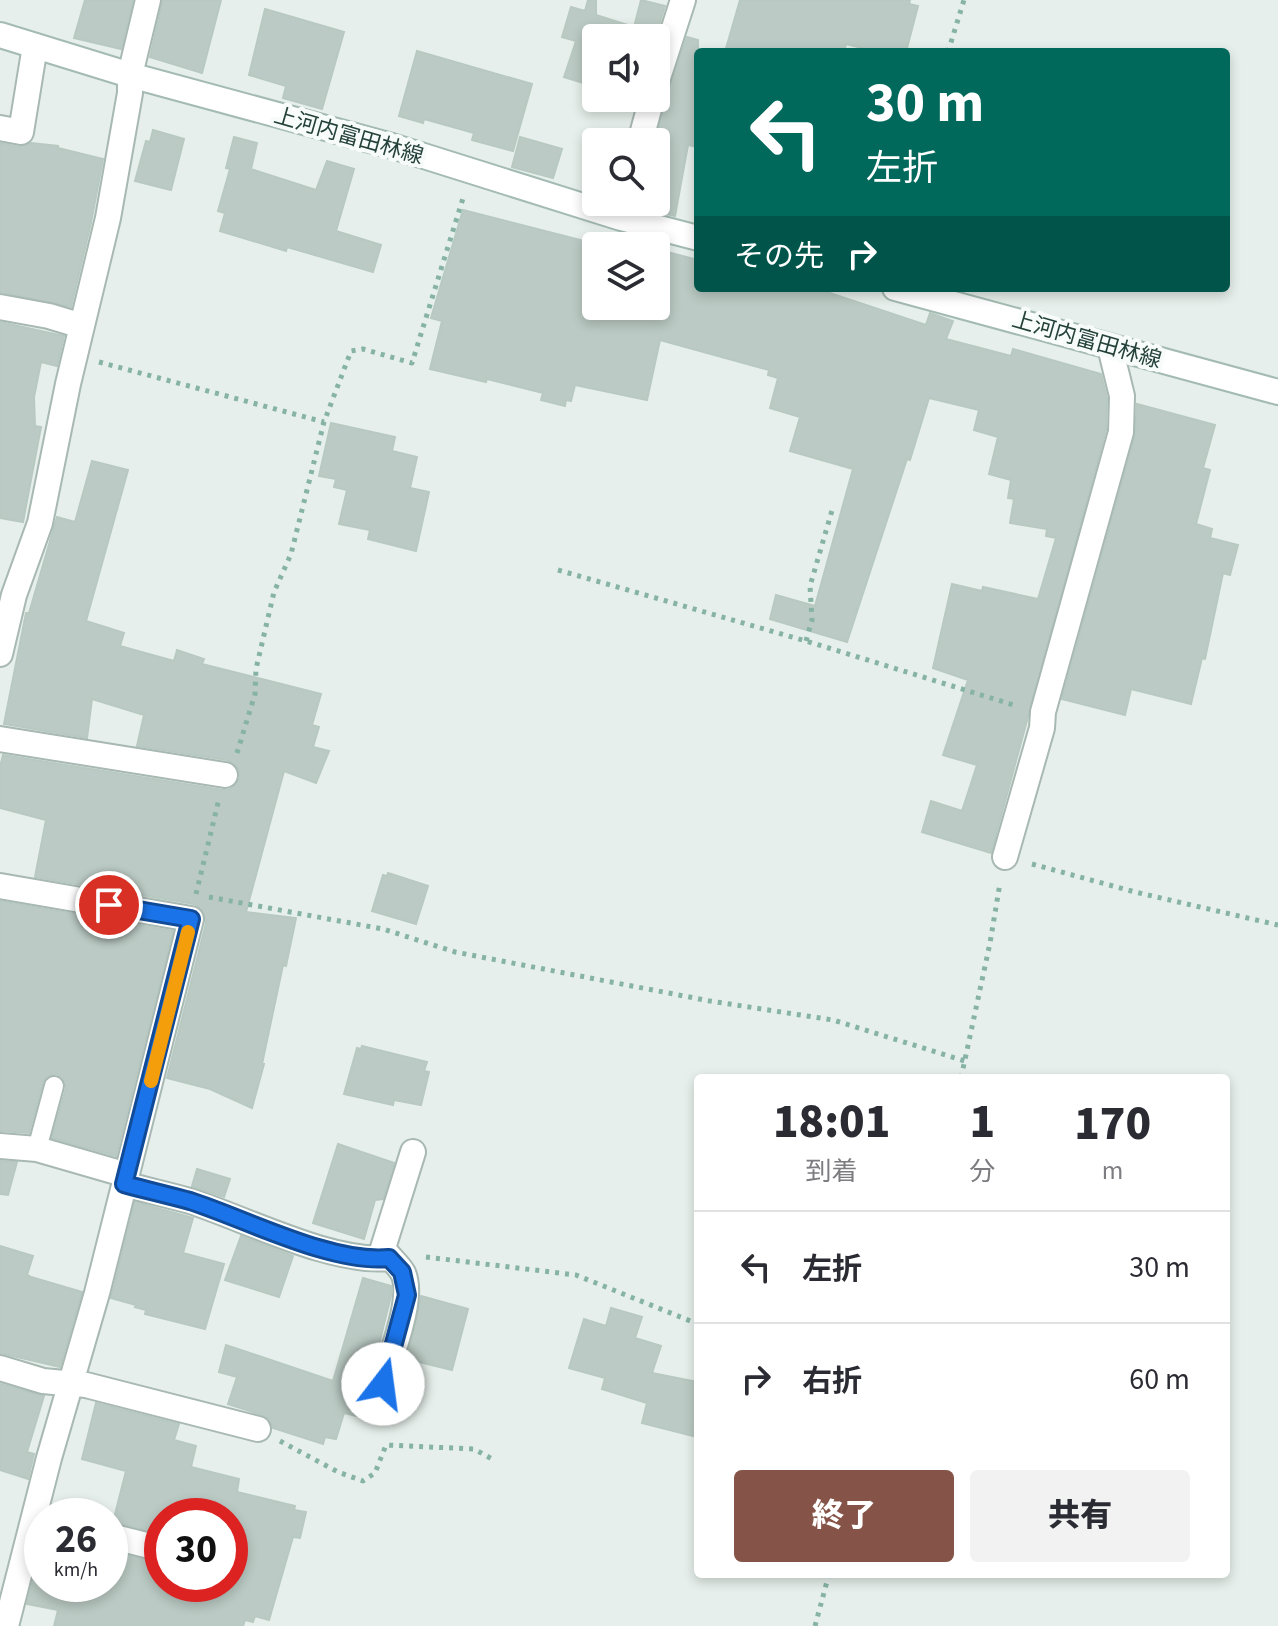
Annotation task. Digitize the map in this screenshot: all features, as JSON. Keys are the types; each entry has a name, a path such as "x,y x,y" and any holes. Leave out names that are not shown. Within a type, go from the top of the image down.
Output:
{"street":[{"path":"0,654 7,593 40,523 108,218 130,93 130,75 148,0"},
{"path":"670,40 683,0"},
{"name":"上河内富田林線","path":"0,35 130,75 582,199"},
{"path":"0,128 21,132 35,46"},
{"name":"上河内富田林線","path":"639,216 694,237"},
{"name":"上河内富田林線","path":"911,292 1278,392"},
{"path":"0,307 82,326"},
{"path":"1005,857 1121,432 1122,396 1110,347"},
{"path":"0,739 225,775"},
{"path":"0,886 191,919 97,1293 69,1384 42,1498"},
{"path":"0,1146 37,1149 353,1257 368,1261 389,1258"},
{"path":"383,1384 407,1295 402,1272 383,1248 413,1152"},
{"path":"0,1368 43,1381 86,1385 258,1429"},
{"path":"6,1626 9,1570 24,1542"}],"lane":[{"path":"37,1149 54,1086"}],"path":[{"path":"949,48 964,0"},
{"path":"191,919 225,775 238,751 251,709 256,669 274,592 291,554 324,422 351,351 363,349 412,363 471,171"},
{"path":"75,356 324,422"},
{"path":"806,641 812,620 810,586 833,507"},
{"path":"558,570 806,641 1043,715"},
{"path":"962,1074 1005,857 1135,892 1278,925"},
{"path":"195,895 383,929 455,952 710,1001 833,1020 965,1061"},
{"path":"389,1258 443,1257 576,1275 694,1322"},
{"path":"258,1429 338,1472 363,1481 375,1473 386,1445 474,1449 494,1460"},
{"path":"815,1626 828,1578"}],"building":[{"path":"85,0 133,0 121,49 74,38"},
{"path":"163,0 221,0 202,73 150,57"},
{"path":"588,0 596,0 596,15 624,24 582,24 582,83 564,77 576,41 562,37 571,7 585,11"},
{"path":"641,0 665,6 659,24 635,24"},
{"path":"740,0 910,0 909,4 918,6 907,48 862,48 846,44 845,48 726,48"},
{"path":"265,9 344,32 322,109 283,98 286,86 249,75"},
{"path":"687,37 698,40 698,48 694,48 694,146 688,145 675,216 670,215 670,128 659,128 662,112 670,112 670,84"},
{"path":"417,51 532,84 513,151 472,140 474,133 424,119 423,123 399,116"},
{"path":"153,130 184,139 171,190 135,181 146,141 150,142"},
{"path":"234,137 257,143 251,169 316,190 327,161 354,169 336,231 381,245 373,272 220,231 225,213 218,211 230,169 226,168"},
{"path":"520,137 562,149 553,178 512,167"},
{"path":"0,143 19,147 31,143 58,146 103,159 71,307 0,292"},
{"path":"463,210 582,240 582,320 670,320 670,253 694,259 694,292 827,292 926,325 930,313 953,321 946,339 1011,356 1013,349 1101,374 1107,398 1106,430 991,853 922,832 931,801 962,811 977,765 943,755 968,680 933,668 952,584 1038,599 1056,538 1046,536 1047,529 1010,523 1014,499 1008,498 1011,480 989,474 998,437 974,430 979,410 929,398 847,642 770,619 776,595 815,606 853,469 790,451 800,417 770,408 778,378 768,375 769,370 660,340 647,400 575,385 571,401 566,400 565,406 541,400 543,393 430,369 442,321 431,318"},
{"path":"0,322 64,336 57,366 41,362 34,397 35,426 41,427 23,522 0,518"},
{"path":"1137,404 1215,425 1203,468 1210,470 1196,524 1212,529 1210,538 1238,545 1230,575 1223,573 1205,659 1202,658 1191,704 1131,689 1125,715 1062,699 1135,436"},
{"path":"331,423 395,437 392,451 417,457 410,488 429,492 416,551 368,539 370,530 339,524 347,490 334,487 336,479 319,476"},
{"path":"92,461 128,470 86,621 124,633 120,646 174,661 177,650 204,659 202,664 321,694 312,725 319,727 313,747 329,751 316,783 284,771 246,912 296,918 252,1108 210,1089 167,1078 206,923 201,908 194,904 35,877 46,820 0,808 3,755 223,790 231,789 240,778 239,769 227,760 137,746 144,715 92,699 87,738 4,724 26,613 29,613 57,517 75,522"},
{"path":"388,873 428,886 416,924 372,911 383,875 387,876"},
{"path":"0,901 173,931 116,1156 52,1138 66,1088 63,1078 56,1074 46,1077 43,1082 29,1133 0,1131"},
{"path":"362,1046 427,1062 424,1071 429,1072 421,1105 394,1100 393,1105 344,1094 357,1048 361,1049"},
{"path":"338,1144 394,1163 383,1199 375,1200 364,1239 313,1223"},
{"path":"0,1161 17,1162 8,1195 0,1194"},
{"path":"197,1169 230,1179 224,1197 192,1186"},
{"path":"135,1202 193,1218 183,1253 224,1264 205,1329 145,1314 146,1310 136,1305 111,1298"},
{"path":"241,1236 293,1256 279,1297 225,1280"},
{"path":"0,1246 33,1256 27,1275 82,1292 60,1367 0,1353"},
{"path":"363,1278 391,1286 391,1296 361,1417 344,1413 336,1439 325,1437 323,1444 273,1428 269,1419 262,1415 228,1404 237,1377 219,1372 226,1345 333,1381"},
{"path":"421,1296 468,1309 452,1370 407,1359"},
{"path":"611,1308 642,1317 635,1338 661,1346 652,1373 694,1381 693,1436 642,1423 647,1403 602,1389 605,1378 569,1368 584,1319 606,1326"},
{"path":"0,1384 44,1396 27,1452 34,1454 28,1479 0,1470"},
{"path":"96,1403 179,1424 174,1440 196,1446 191,1467 239,1479 237,1492 295,1506 294,1510 306,1512 300,1538 293,1537 269,1620 255,1616 253,1622 245,1620 243,1626 54,1626 58,1610 27,1604 128,1602 128,1556 144,1560 144,1602 248,1602 248,1498 144,1498 144,1530 128,1526 128,1498 119,1498 126,1471 82,1459"}],"slow traffic":[{"path":"151,1081 188,932"}],"route":[{"path":"109,905 191,919 124,1184 190,1201 353,1257 368,1261 389,1258 402,1272 407,1295 383,1384"}]}
